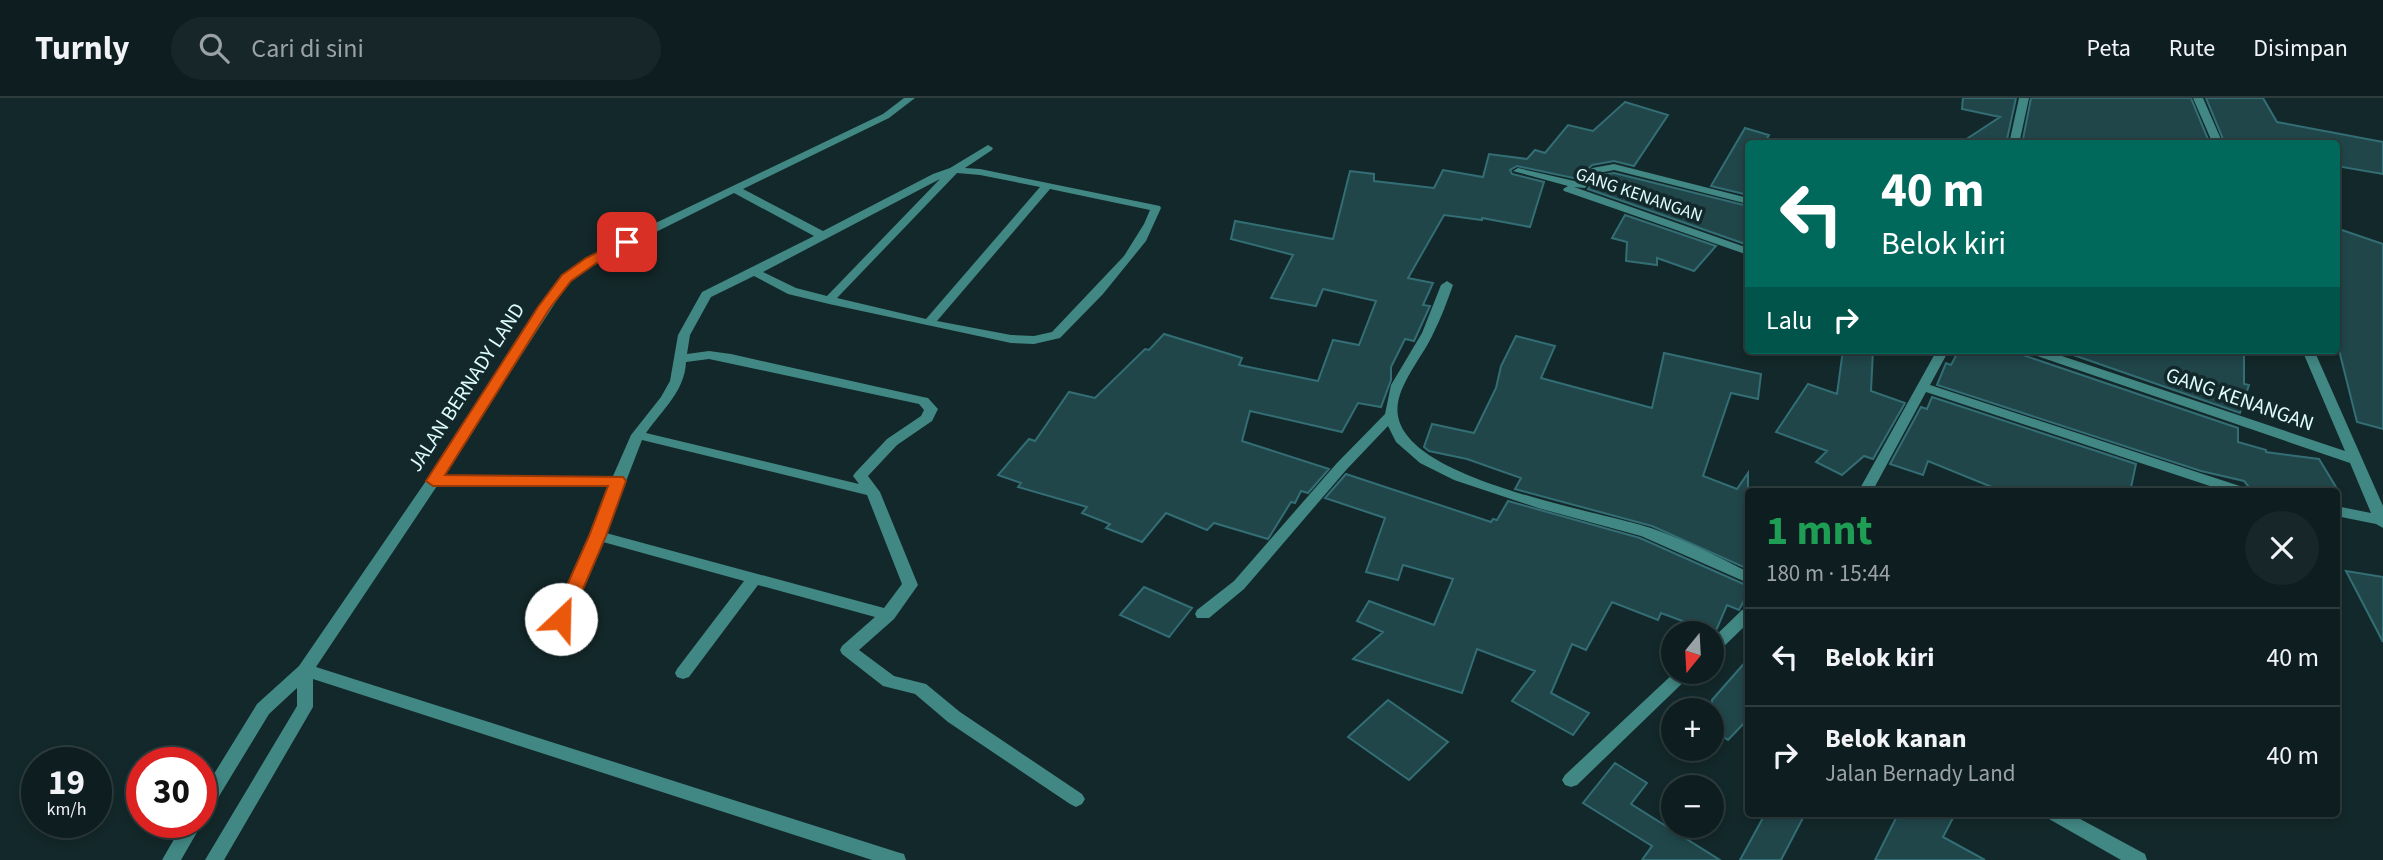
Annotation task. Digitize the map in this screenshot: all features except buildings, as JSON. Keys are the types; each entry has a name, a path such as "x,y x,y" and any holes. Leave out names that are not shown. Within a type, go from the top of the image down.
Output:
{"street":[{"name":"JALAN BERNADY LAND","path":"217,785 263,709 305,670 566,278 590,261 733,188 886,116 910,98"},
{"path":"2015,140 2024,98"},
{"path":"2199,98 2216,140"},
{"path":"829,300 954,170 988,148"},
{"name":"GANG KENANGAN","path":"1745,200 1614,167 1596,170 1581,186 1518,171 1745,251"},
{"path":"552,640 598,536 638,435 674,387 681,372 684,335 706,295 937,176 954,170 980,172 1156,208 1152,222 1111,278 1056,335 1034,340 1012,339 929,323 829,300 792,291 754,272"},
{"path":"929,323 1046,187"},
{"path":"733,188 823,236"},
{"path":"1447,285 1426,338 1404,371 1394,396 1391,415 1395,435 1417,456 1477,484 1528,502 1594,517 1646,533 1701,554 1745,576"},
{"path":"1867,488 1941,354"},
{"name":"GANG KENANGAN","path":"2044,354 2356,460"},
{"path":"2310,354 2382,521"},
{"path":"680,359 709,355 731,358 923,401 931,409 927,418 892,442 860,477 873,492 911,585 888,615 848,650 890,681 920,689 954,717 1076,799"},
{"path":"1923,387 2232,488"},
{"path":"1203,614 1239,585 1342,466 1391,415"},
{"path":"638,435 873,492"},
{"path":"433,481 618,481"},
{"path":"2340,512 2382,521"},
{"path":"598,536 888,615"},
{"path":"683,673 754,579"},
{"path":"1724,639 1745,621"},
{"path":"214,860 306,707 305,670 897,860"},
{"path":"1571,780 1673,684"},
{"path":"2060,817 2138,860"},
{"path":"171,860 184,838"}],"route":[{"path":"561,619 598,536 618,481 433,481 566,278 590,261 627,242"}]}
